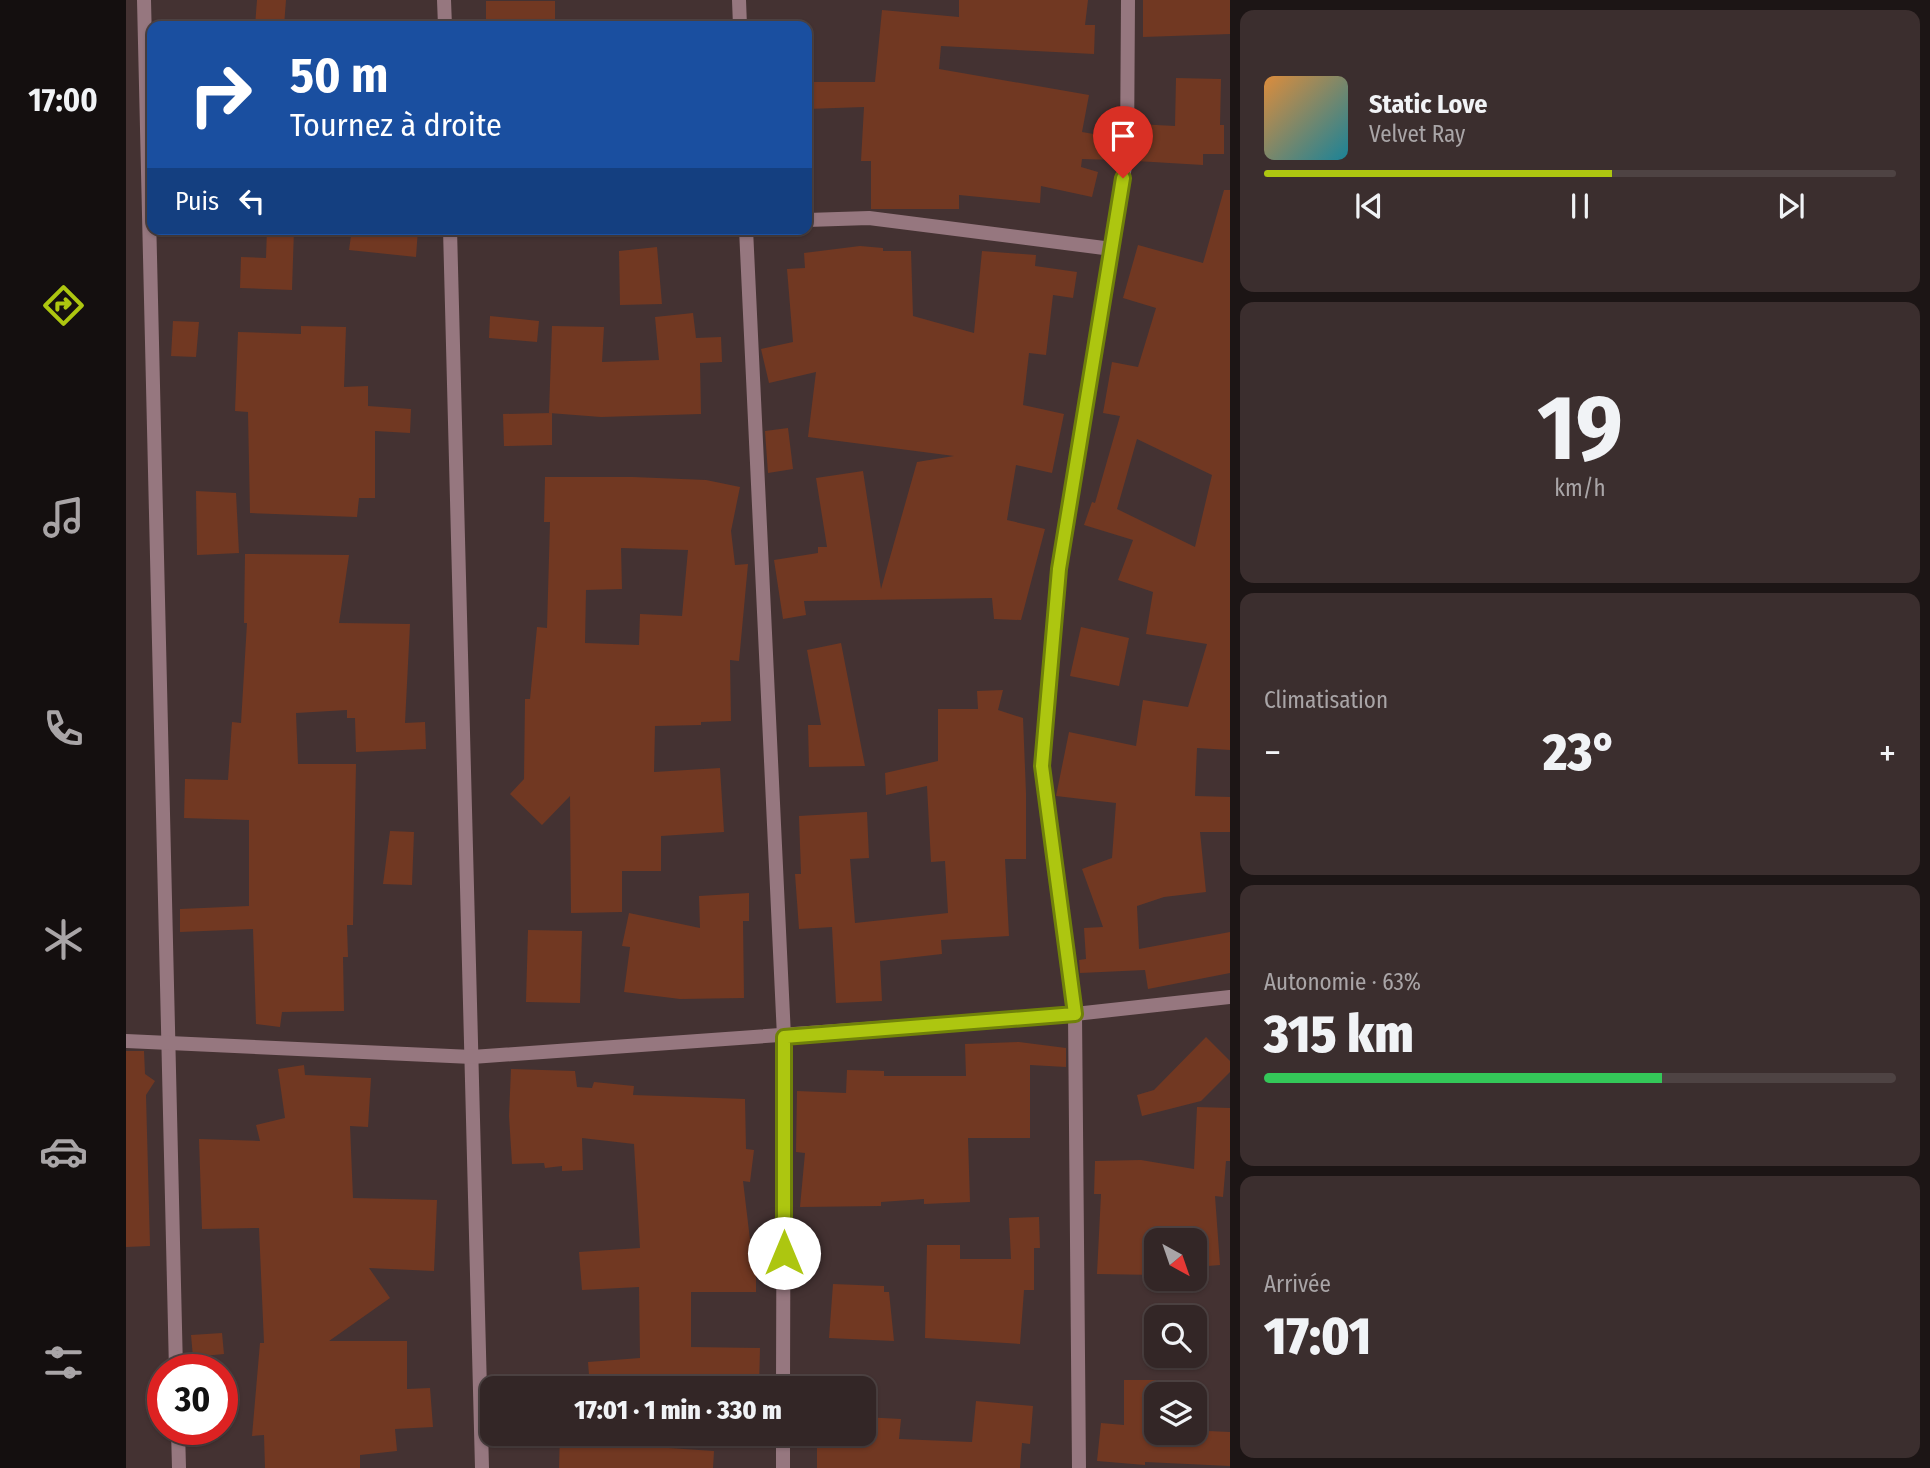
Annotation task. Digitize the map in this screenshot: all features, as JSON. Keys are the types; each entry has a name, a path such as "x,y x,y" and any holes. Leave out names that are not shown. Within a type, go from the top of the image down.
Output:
{"street":[{"path":"144,0 147,125"},
{"path":"444,0 445,21"},
{"path":"739,0 740,21"},
{"path":"1079,1468 1075,1014 1042,766 1059,569 1127,154 1128,0"},
{"path":"812,220 869,218 1112,250"},
{"path":"150,235 176,1354"},
{"path":"450,235 482,1468"},
{"path":"746,235 784,1037 783,1376"},
{"path":"126,1041 472,1057 784,1037 1075,1014 1230,997"},
{"path":"178,1445 179,1468"},
{"path":"783,1446 783,1468"}],"building":[{"path":"257,0 286,0 284,21 255,21"},
{"path":"959,0 1088,0 1085,25 1095,25 1094,54 941,46 939,69 1089,95 1082,132 1117,138 1116,160 1082,159 1081,167 1098,172 1092,197 1041,186 1040,203 959,195 959,209 871,209 871,161 861,161 864,107 812,109 812,82 875,82 882,10 959,17"},
{"path":"1143,0 1230,0 1230,34 1143,37"},
{"path":"486,1 555,1 555,21 486,21"},
{"path":"1176,78 1221,79 1220,125 1224,125 1224,154 1203,154 1203,165 1136,161 1137,124 1175,126"},
{"path":"1224,190 1230,190 1230,750 1197,748 1195,796 1230,797 1230,832 1200,832 1206,892 1164,897 1137,906 1139,949 1230,932 1230,973 1148,989 1145,970 1080,973 1079,960 1086,959 1084,928 1103,927 1082,869 1112,858 1116,803 1056,796 1069,732 1136,746 1143,700 1188,707 1207,644 1146,634 1153,592 1118,580 1133,540 1084,525 1092,502 1095,503 1120,416 1103,413 1112,362 1138,367 1156,308 1123,298 1138,245 1203,263","holes":["1137,439 1212,475 1195,547 1117,509"]},
{"path":"267,235 294,235 292,290 240,288 241,257 266,258"},
{"path":"351,235 418,235 416,257 349,250"},
{"path":"860,246 883,248 883,251 911,251 913,316 974,333 982,251 1036,255 1035,266 1077,272 1073,298 1053,295 1046,355 1029,353 1023,405 1064,414 1052,473 1016,465 1007,520 1045,529 1021,620 994,619 992,598 804,601 806,615 783,619 774,560 818,553 818,547 827,547 816,478 863,471 881,589 917,462 954,456 808,437 816,372 769,383 761,349 793,342 787,269 805,268 804,253"},
{"path":"657,247 662,304 620,305 619,251"},
{"path":"693,313 696,338 721,337 722,362 700,363 701,414 601,417 549,413 552,326 604,327 602,362 659,360 655,317"},
{"path":"490,316 539,321 537,342 489,338"},
{"path":"173,321 199,322 196,357 171,356"},
{"path":"301,326 346,327 344,387 368,386 368,406 411,409 410,433 375,431 375,498 359,498 357,517 250,513 248,412 235,411 238,332 301,334"},
{"path":"552,413 552,445 504,446 503,414"},
{"path":"788,428 793,469 768,473 765,431"},
{"path":"545,477 706,480 740,487 731,531 735,565 748,564 739,661 730,660 731,721 655,726 654,772 720,768 724,832 661,836 661,871 622,871 622,912 571,913 570,796 542,825 510,794 524,779 525,699 530,699 537,627 547,628 550,522 544,522","holes":["621,548 688,550 682,616 640,614 639,645 585,643 586,590 622,589"]},
{"path":"196,491 236,493 239,553 197,555"},
{"path":"245,554 349,555 339,623 410,624 405,723 425,722 426,749 356,752 355,718 347,718 347,710 296,713 298,764 356,764 353,925 347,925 348,957 343,957 344,1011 282,1012 280,1027 256,1024 253,929 180,932 180,909 249,906 249,820 184,818 185,779 228,780 232,722 241,723 247,623 244,623"},
{"path":"1081,627 1129,638 1119,686 1070,676"},
{"path":"841,643 865,766 809,767 808,725 821,725 807,650"},
{"path":"1003,690 998,710 1023,718 1026,793 1026,859 1005,859 1009,936 941,940 942,954 880,961 882,1001 836,1003 832,927 799,929 795,874 801,874 799,816 867,812 869,858 850,859 855,923 948,913 945,861 931,862 927,786 886,795 885,773 938,761 938,709 978,709 977,691"},
{"path":"390,831 414,832 412,885 383,884"},
{"path":"749,893 749,921 743,921 744,998 680,999 624,992 630,947 622,946 629,913 700,928 699,896"},
{"path":"528,930 582,931 580,1003 526,1002"},
{"path":"1206,1037 1230,1061 1230,1072 1201,1101 1142,1116 1137,1095 1154,1090"},
{"path":"1019,1042 1066,1048 1066,1067 1030,1065 1030,1138 968,1138 970,1202 924,1204 924,1199 881,1202 881,1206 800,1207 805,1153 796,1152 797,1091 846,1093 847,1070 884,1071 884,1076 966,1076 965,1044"},
{"path":"126,1051 144,1051 145,1074 155,1081 146,1095 150,1246 126,1247"},
{"path":"304,1065 305,1075 371,1078 368,1127 350,1126 353,1198 437,1200 434,1271 369,1268 390,1298 329,1341 407,1341 407,1389 430,1388 433,1427 395,1429 397,1451 360,1455 360,1468 265,1468 264,1435 252,1436 260,1343 264,1343 259,1228 202,1229 199,1139 260,1141 256,1125 285,1118 278,1069"},
{"path":"511,1069 575,1071 577,1087 592,1088 594,1082 634,1086 633,1095 745,1099 746,1149 754,1150 750,1182 743,1181 751,1248 756,1248 756,1292 691,1292 691,1347 760,1348 759,1376 589,1376 588,1362 640,1358 639,1287 582,1290 579,1252 640,1248 634,1144 582,1138 583,1170 562,1171 562,1166 545,1168 544,1163 512,1164 509,1116"},
{"path":"1197,1107 1230,1108 1230,1161 1226,1161 1223,1197 1215,1196 1220,1265 1208,1266 1208,1228 1144,1228 1144,1275 1097,1274 1101,1194 1094,1194 1095,1161 1141,1160 1194,1169"},
{"path":"1039,1217 1040,1248 1034,1248 1034,1290 1024,1290 1020,1344 925,1338 927,1245 960,1245 960,1259 1011,1259 1009,1218"},
{"path":"833,1284 884,1286 884,1292 889,1292 894,1341 829,1338"},
{"path":"222,1333 224,1354 193,1354 191,1335"},
{"path":"1124,1380 1156,1380 1144,1382 1144,1445 1207,1445 1207,1418 1209,1418 1208,1431 1230,1432 1230,1466 1145,1462 1145,1465 1097,1461 1101,1423 1124,1425"},
{"path":"976,1401 1033,1406 1030,1444 1022,1443 1020,1468 817,1468 817,1446 876,1446 876,1418 901,1419 899,1439 972,1442"},
{"path":"560,1446 639,1446 714,1451 713,1468 559,1468"}],"route":[{"path":"784,1253 784,1037 1075,1014 1042,766 1059,569 1123,178"}]}
